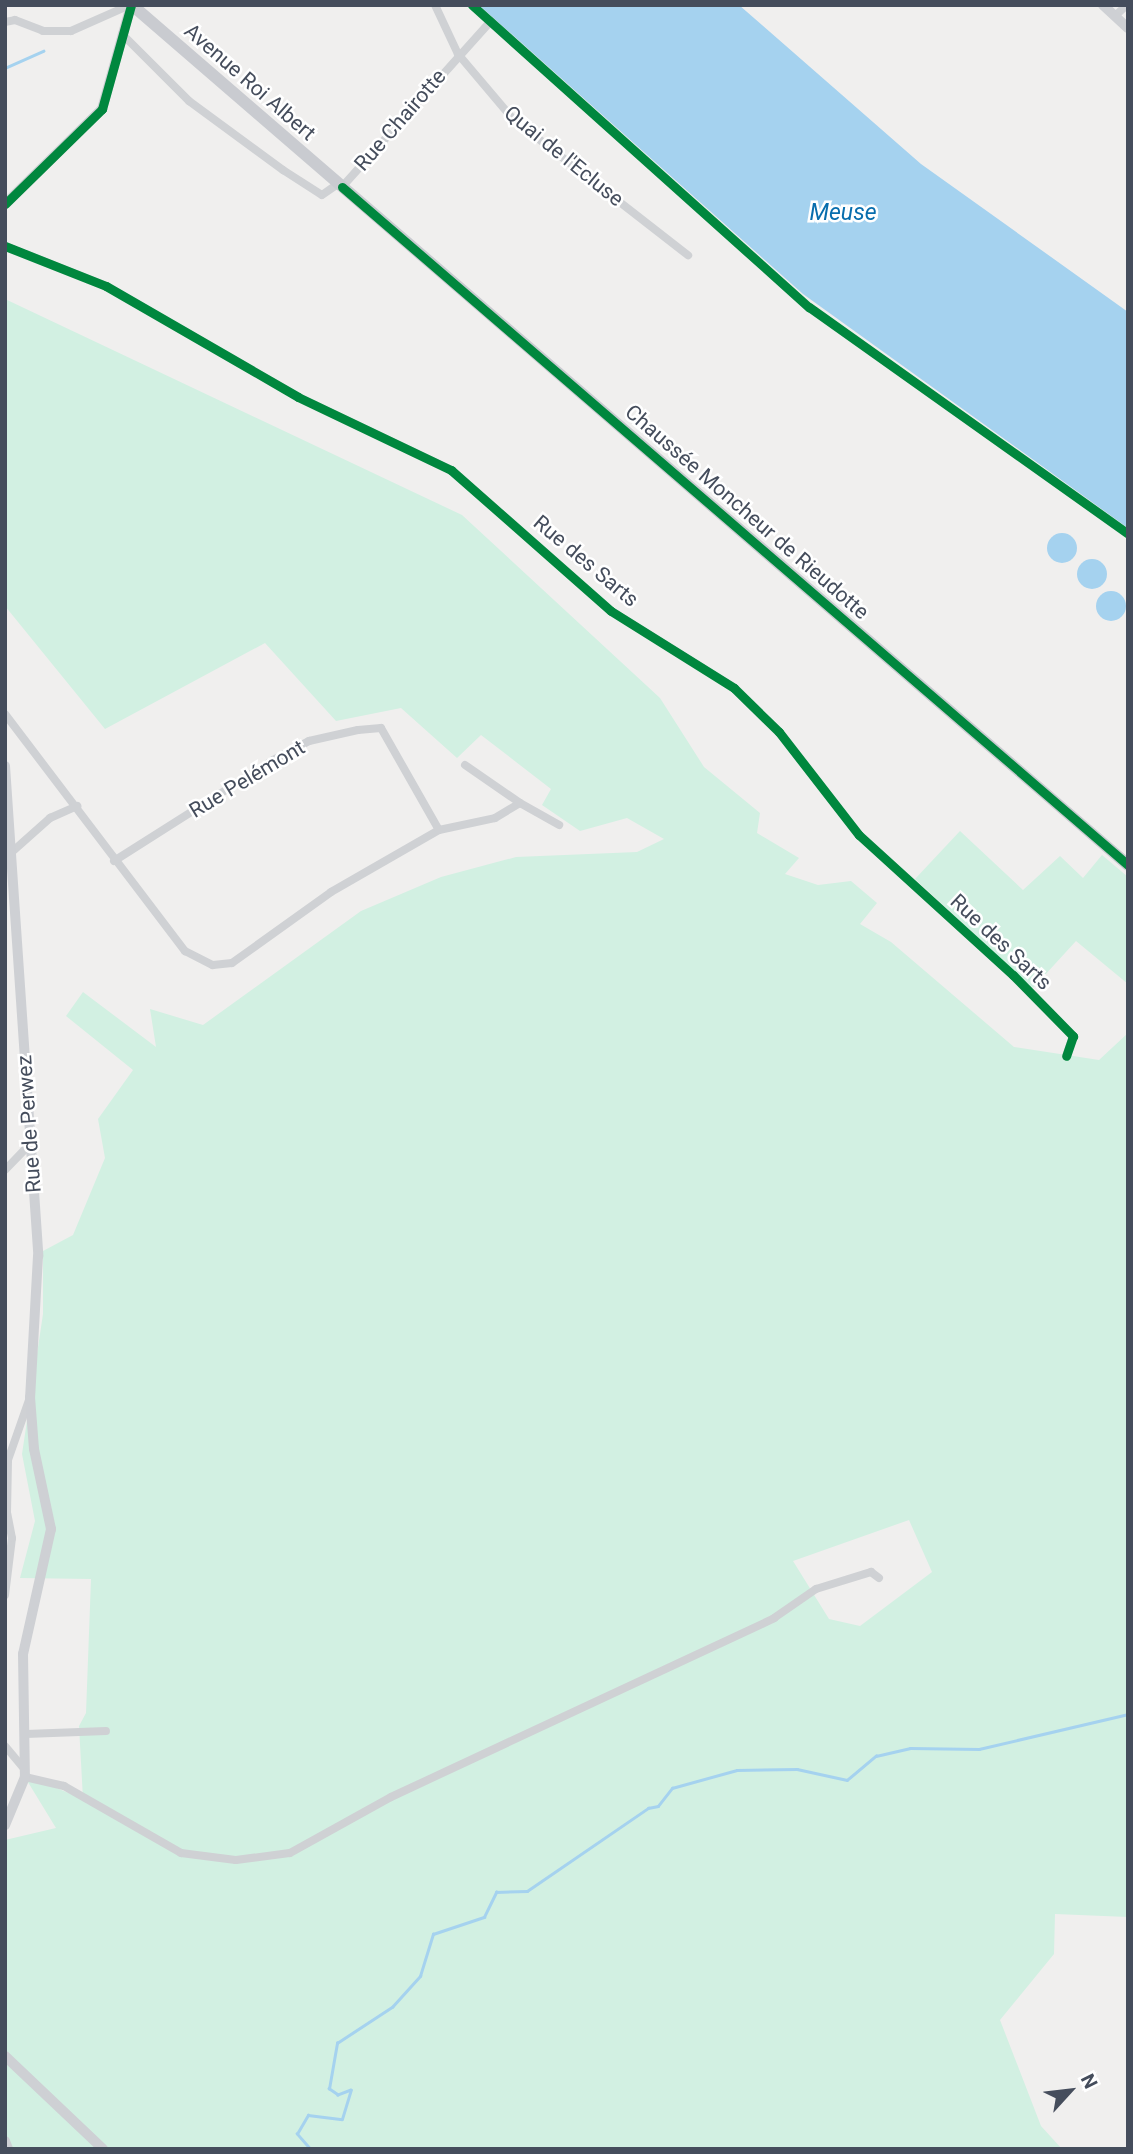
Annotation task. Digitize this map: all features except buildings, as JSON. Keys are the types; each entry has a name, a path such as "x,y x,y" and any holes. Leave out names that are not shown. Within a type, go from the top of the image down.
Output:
{"main road":[{"name":"Avenue Roi Albert","path":"131,5 340,185"},
{"name":"Chaussée Moncheur de Rieudotte","path":"340,185 1128,865"}],"street":[{"path":"5,22 16,20 43,31 71,31 131,5"},
{"path":"5,204 102,109 131,5"},
{"name":"Quai de l'Ecluse","path":"435,5 458,54 513,119 688,255"},
{"path":"1103,5 1128,28"},
{"path":"1115,16 1127,5"},
{"name":"Rue Chairotte","path":"340,185 491,21"},
{"path":"122,34 189,101 283,170 322,195 340,185"},
{"name":"Rue des Sarts","path":"5,246 106,286 298,397 451,470 611,611 734,688 779,732 859,835 1013,975 1073,1036 1066,1055"},
{"path":"5,713 77,806 114,861 185,951 213,965 232,962 331,892 439,830 495,818 520,803"},
{"name":"Rue Pelémont","path":"114,861 273,760 310,741 358,730 382,728 439,830"},
{"path":"465,765 520,803 559,825"},
{"name":"Rue de Perwez","path":"5,766 13,851 38,1256 30,1397 34,1449 51,1529 23,1654 25,1773 10,1803 5,1825"},
{"path":"13,851 50,818 77,806"},
{"path":"5,1170 30,1144"},
{"name":"Rue de Perwez","path":"5,1595 12,1538 7,1513 8,1460 30,1397"},
{"path":"5,1746 25,1773 64,1786 181,1853 236,1860 290,1853 404,1791 774,1618 816,1589 871,1572 879,1578"},
{"path":"26,1734 106,1731"},
{"path":"5,2056 103,2149"},
{"path":"5,2141 8,2149"}],"green space":[{"path":"5,299 462,515 660,698 704,767 760,813 757,833 799,858 785,874 818,885 851,881 877,903 860,924 891,942 1014,1047 1099,1060 1128,1033 1128,1917 1055,1914 1054,1954 1000,2020 1041,2126 1062,2149 5,2149 5,1840 56,1828 23,1774 83,1799 79,1726 86,1713 91,1579 20,1578 35,1521 22,1454 43,1314 43,1251 73,1235 105,1158 98,1119 133,1070 66,1016 83,992 156,1047 150,1009 203,1025 361,911 441,877 516,857 637,852 664,839 627,818 580,831 542,805 551,789 481,735 457,758 401,708 336,721 265,643 105,729 5,606","holes":["909,1520 932,1572 860,1626 829,1619 793,1561"]},
{"path":"960,831 1023,890 1060,856 1083,878 1102,855 1128,877 1128,984 1076,941 1033,988 915,879"}],"water":[{"name":"Meuse","path":"479,5 739,5 921,164 1128,312 1128,528 803,294"},
{"path":"1062,533 1073,537 1077,548 1073,559 1062,563 1051,559 1047,548 1051,537"},
{"path":"1092,559 1103,563 1107,574 1103,585 1092,589 1081,585 1077,574 1081,563"},
{"path":"1111,591 1122,595 1126,606 1122,617 1111,621 1100,617 1096,606 1100,595"}],"waterway":[{"path":"5,68 43,51"},
{"path":"310,2149 297,2134 308,2115 342,2119 351,2090 338,2095 329,2089 337,2043 392,2007 420,1976 433,1934 484,1917 496,1892 527,1891 648,1808 658,1806 672,1788 737,1770 797,1769 847,1780 876,1756 910,1748 979,1749 1128,1714"}],"cycle path":[{"path":"5,204 102,109 131,5"},
{"path":"472,5 809,307 1128,534"},
{"path":"342,187 1128,865"},
{"path":"5,246 106,286 298,397 451,470 611,611 734,688 779,732 859,835 1013,975 1073,1036 1066,1056"}]}
